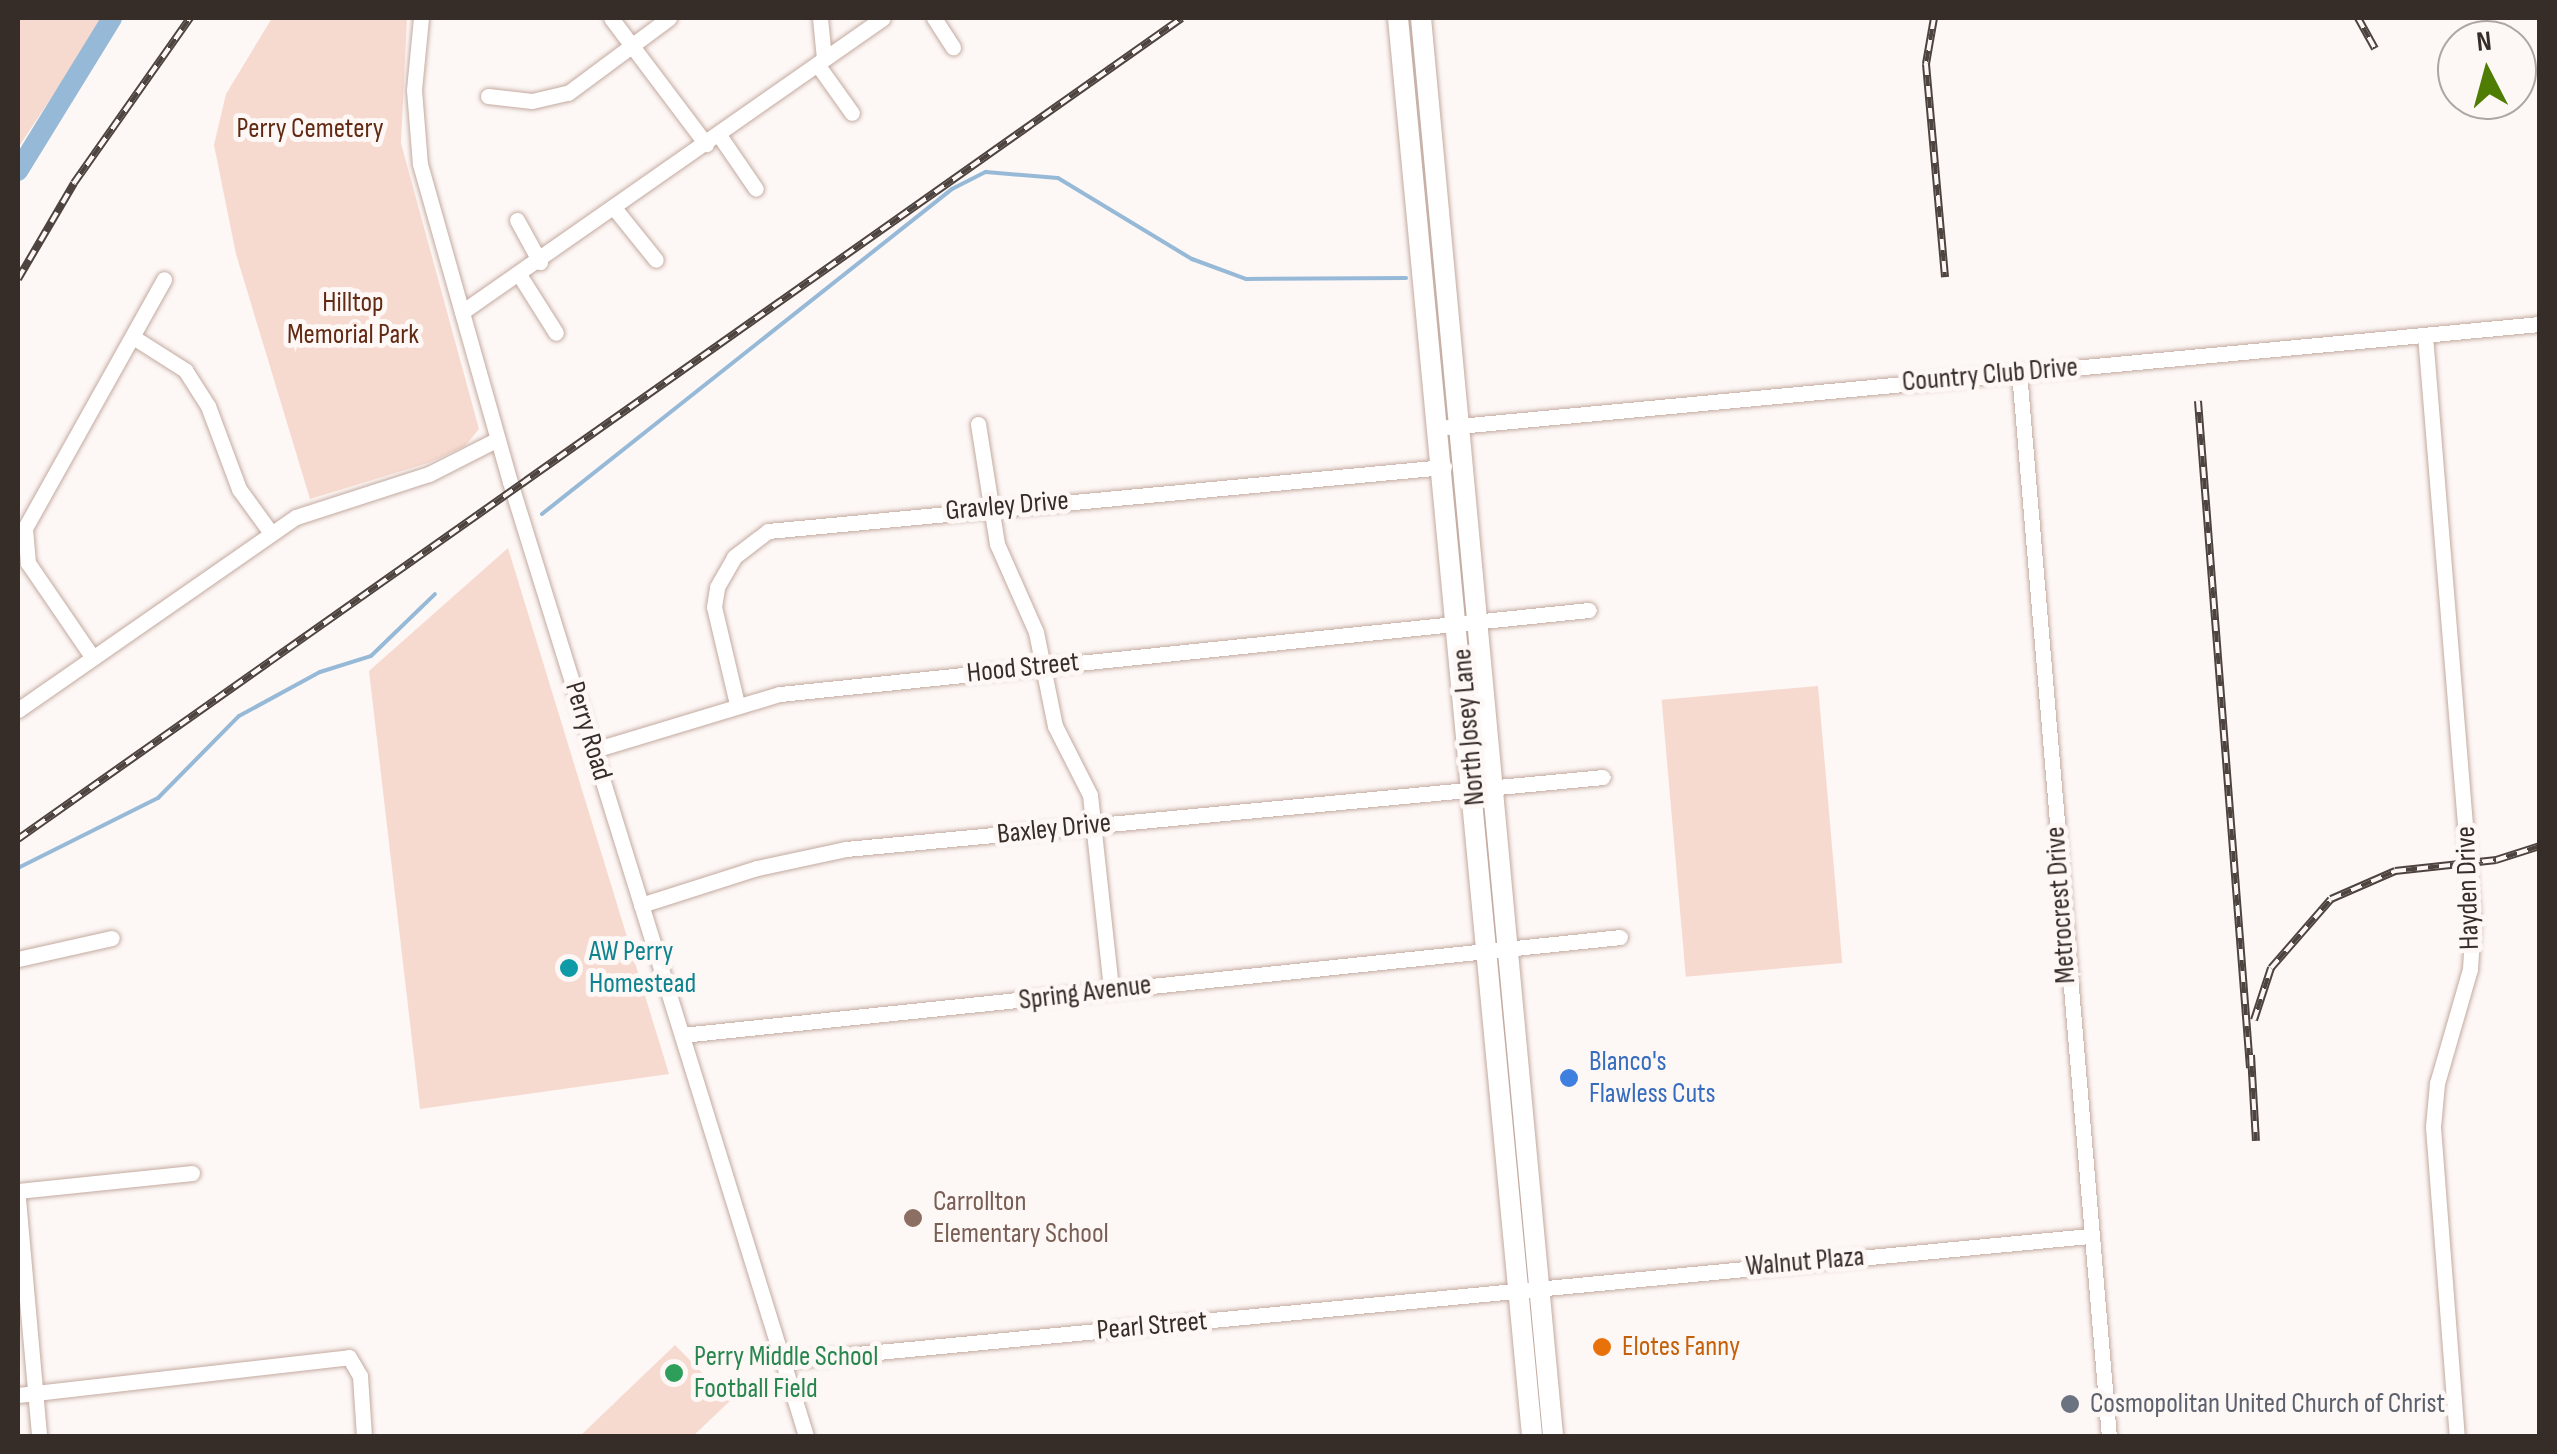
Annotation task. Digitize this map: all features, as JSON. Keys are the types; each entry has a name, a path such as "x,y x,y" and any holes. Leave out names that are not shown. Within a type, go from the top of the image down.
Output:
{"main road":[{"name":"North Josey Lane","path":"1398,18 1451,427 1471,623 1485,785 1488,947 1553,1436"},
{"name":"North Josey Lane","path":"1421,18 1451,427 1444,467 1471,623"},
{"name":"North Josey Lane","path":"1485,785 1510,945 1531,1289 1532,1436"}],"street":[{"name":"Perry Road","path":"421,18 415,125 462,312 806,1436"},
{"path":"610,18 756,189"},
{"path":"488,96 532,101 568,93 669,18"},
{"path":"820,18 821,62 852,113"},
{"path":"462,312 616,209 882,18"},
{"path":"934,18 952,46"},
{"path":"616,209 656,260"},
{"path":"516,220 540,262"},
{"path":"520,276 556,333"},
{"path":"91,656 28,562 25,528 164,279"},
{"name":"Country Club Drive","path":"1451,427 2540,324"},
{"name":"Hayden Drive","path":"2425,335 2474,922 2470,969 2437,1083 2433,1127 2458,1436"},
{"path":"133,337 185,370 208,406 240,489 271,533"},
{"name":"Metrocrest Drive","path":"2019,372 2109,1436"},
{"path":"978,424 987,507 1006,568 1029,611 1055,726 1085,778 1112,989"},
{"path":"18,710 271,533 317,507 429,474 498,439"},
{"name":"Gravley Drive","path":"736,704 714,607 724,570 748,542 768,531 987,507 1444,467"},
{"name":"Hood Street","path":"594,750 736,704 1040,666 1589,610"},
{"name":"Baxley Drive","path":"641,905 808,855 1485,785 1603,777"},
{"path":"18,959 112,938"},
{"name":"Spring Avenue","path":"682,1035 1488,947 1620,938"},
{"path":"18,1191 192,1173"},
{"path":"18,1199 39,1436"},
{"name":"Walnut Plaza","path":"1531,1289 2090,1236"},
{"name":"Pearl Street","path":"784,1362 1531,1289"},
{"path":"18,1395 350,1356 360,1376 364,1436"}],"green space":[{"path":"18,18 104,18 18,148"},
{"path":"272,18 407,18 401,143 479,429 465,446 428,463 310,499 236,254 214,145 226,94"},
{"path":"508,548 669,1074 420,1109 369,671"},
{"path":"1818,686 1842,963 1686,977 1662,700"},
{"name":"Perry Middle School Football Field","path":"675,1345 730,1401 693,1436 580,1436"}],"waterway":[{"path":"18,171 112,18"},
{"path":"542,514 952,189 986,172 1058,178 1192,259 1246,279 1406,278"},
{"path":"18,868 158,798 239,716 320,672 371,656 435,594"}],"railway":[{"path":"18,279 74,183 190,18"},
{"path":"18,839 1182,18"},
{"path":"1934,18 1926,64 1945,277"},
{"path":"2358,18 2375,49"},
{"path":"2198,401 2250,1068"},
{"path":"2254,1020 2271,968 2331,899 2395,871 2496,860 2540,846"},
{"path":"2251,1055 2256,1141"}],"place":[{"name":"AW Perry Homestead","path":"569,968"},
{"name":"Blanco's Flawless Cuts","path":"1569,1078"},
{"name":"Carrollton Elementary School","path":"913,1218"},
{"name":"Elotes Fanny","path":"1602,1347"},
{"name":"Perry Middle School Football Field","path":"674,1373"},
{"name":"Cosmopolitan United Church of Christ","path":"2070,1404"}],"park label":[{"name":"Perry Cemetery","path":"310,129"},
{"name":"Hilltop Memorial Park","path":"353,319"}]}
